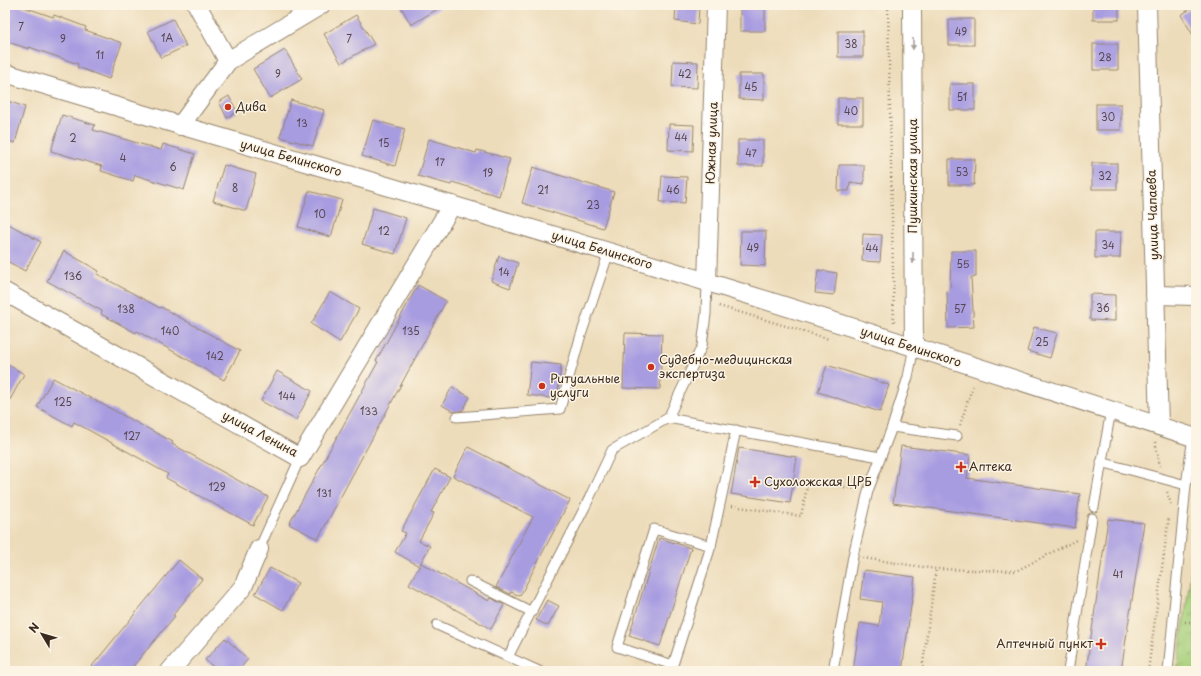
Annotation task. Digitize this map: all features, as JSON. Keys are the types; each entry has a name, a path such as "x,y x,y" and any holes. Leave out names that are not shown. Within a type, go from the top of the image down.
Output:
{"street":[{"path":"197,5 228,61"},
{"path":"180,126 228,61 321,5"},
{"name":"Южная улица","path":"707,282 716,5"},
{"name":"Пушкинская улица","path":"912,5 914,347"},
{"name":"улица Чапаева","path":"1147,5 1155,295 1157,434"},
{"name":"улица Белинского","path":"5,73 707,282 1111,410 1157,434 1195,437"},
{"name":"улица Ленина","path":"5,292 300,458 452,205"},
{"path":"1155,295 1196,296"},
{"path":"170,671 243,587 260,549"}],"lane":[{"path":"457,417 560,409 580,338 609,252"},
{"path":"508,657 585,508 612,450 668,418 702,346 706,314 707,282"},
{"path":"833,671 853,556 868,491 892,427 908,377 914,347"},
{"path":"1094,507 1111,410"},
{"path":"668,418 880,457"},
{"path":"892,427 957,436"},
{"path":"711,546 654,529 617,647 672,668 711,546 736,430"},
{"path":"1168,671 1186,485 1195,437"},
{"path":"260,549 300,458"},
{"path":"1101,462 1186,485"},
{"path":"1068,671 1092,518"},
{"path":"470,580 532,612"},
{"path":"437,625 539,671"}],"path":[{"path":"888,5 895,341"},
{"path":"957,436 973,385"},
{"path":"1148,671 1171,503 1163,479 1157,434"},
{"path":"794,479 868,491"},
{"path":"720,504 801,516 808,482"},
{"path":"853,556 936,569 1016,571 1090,532"},
{"path":"922,671 936,569"}],"green space":[{"path":"1196,538 1196,671 1177,671"}],"building":[{"path":"8,5 18,5 53,17 54,15 86,27 85,30 122,43 109,79 77,67 78,64 29,47 29,49 5,41 5,14"},
{"path":"400,5 444,5 411,25"},
{"path":"676,5 699,5 698,24 675,21"},
{"path":"740,5 765,5 765,31 740,31"},
{"path":"1093,5 1119,5 1119,20 1093,20"},
{"path":"1196,5 1196,40 1181,15"},
{"path":"356,15 374,44 341,63 324,34"},
{"path":"173,19 186,46 161,58 148,31"},
{"path":"949,19 974,19 974,45 949,45"},
{"path":"838,31 863,31 863,57 838,57"},
{"path":"1093,44 1118,44 1118,70 1093,70"},
{"path":"285,50 302,79 270,98 253,69"},
{"path":"673,61 698,62 697,88 672,87"},
{"path":"739,74 764,74 764,100 739,99"},
{"path":"950,84 975,84 975,110 950,110"},
{"path":"229,96 237,112 227,118 219,102"},
{"path":"838,98 863,98 863,124 838,124"},
{"path":"5,100 25,107 15,143 5,140"},
{"path":"291,100 324,110 313,146 280,137"},
{"path":"1096,104 1121,104 1121,130 1096,130"},
{"path":"62,115 95,125 93,130 161,150 163,144 195,154 184,190 135,175 133,181 101,171 102,166 51,151"},
{"path":"373,120 405,129 395,166 362,156"},
{"path":"669,124 694,125 693,151 668,150"},
{"path":"429,139 476,153 477,150 510,159 499,196 452,182 451,185 418,176"},
{"path":"738,140 763,140 763,166 738,166"},
{"path":"949,159 975,159 974,185 949,185"},
{"path":"1092,163 1117,163 1117,189 1092,189"},
{"path":"224,165 256,174 246,211 213,201"},
{"path":"839,165 864,165 864,184 850,182 849,191 838,191"},
{"path":"533,167 614,192 603,228 522,203"},
{"path":"662,176 687,177 685,203 660,202"},
{"path":"309,191 342,200 331,237 298,227"},
{"path":"373,208 406,218 395,254 362,244"},
{"path":"5,222 41,242 25,271 5,260"},
{"path":"741,231 766,231 765,266 740,265"},
{"path":"1095,232 1121,232 1120,258 1095,258"},
{"path":"863,234 882,235 880,262 862,261"},
{"path":"64,251 99,271 97,274 160,308 161,307 240,351 224,380 137,331 136,333 101,314 102,311 47,281"},
{"path":"951,251 976,251 976,277 971,277 974,327 948,328 947,291 950,290"},
{"path":"499,256 518,263 510,288 491,281"},
{"path":"818,270 837,273 834,295 815,293"},
{"path":"418,285 446,301 318,539 289,524 378,362 376,361"},
{"path":"330,292 359,309 340,342 311,324"},
{"path":"1090,294 1115,295 1115,321 1090,320"},
{"path":"1034,327 1057,333 1050,358 1027,351"},
{"path":"625,333 662,334 660,389 623,388"},
{"path":"531,362 561,365 557,399 527,395"},
{"path":"5,363 24,374 5,409"},
{"path":"827,365 889,385 880,412 818,392"},
{"path":"277,371 312,391 296,420 261,401"},
{"path":"53,378 173,442 172,444 268,497 253,525 166,478 168,474 74,422 72,426 37,407"},
{"path":"452,387 470,397 463,410 454,412 442,405"},
{"path":"901,446 970,455 967,478 1080,494 1075,528 893,503"},
{"path":"468,447 570,500 520,596 511,592 510,594 496,587 533,517 453,476"},
{"path":"739,448 797,457 790,503 731,494"},
{"path":"435,469 450,477 431,512 434,513 419,541 430,546 419,566 395,552 406,533 401,531"},
{"path":"1108,519 1144,523 1121,671 1086,671"},
{"path":"659,538 691,548 660,646 629,636"},
{"path":"179,560 202,579 173,615 175,616 129,671 88,671"},
{"path":"421,563 489,601 491,598 504,605 491,629 409,584"},
{"path":"270,568 298,583 283,610 255,594"},
{"path":"864,570 915,577 902,671 853,671 860,623 879,626 882,602 860,599"},
{"path":"547,600 559,606 548,626 536,620"},
{"path":"225,638 248,659 238,671 218,671 205,660"}],"place":[{"name":"Дива","path":"228,107"},
{"name":"Судебно-медицинская экспертиза","path":"651,367"},
{"name":"Ритуальные услуги","path":"542,386"},
{"name":"Аптека","path":"961,467"},
{"name":"Сухоложская ЦРБ","path":"755,482"},
{"name":"Аптечный пункт","path":"1101,644"}]}
